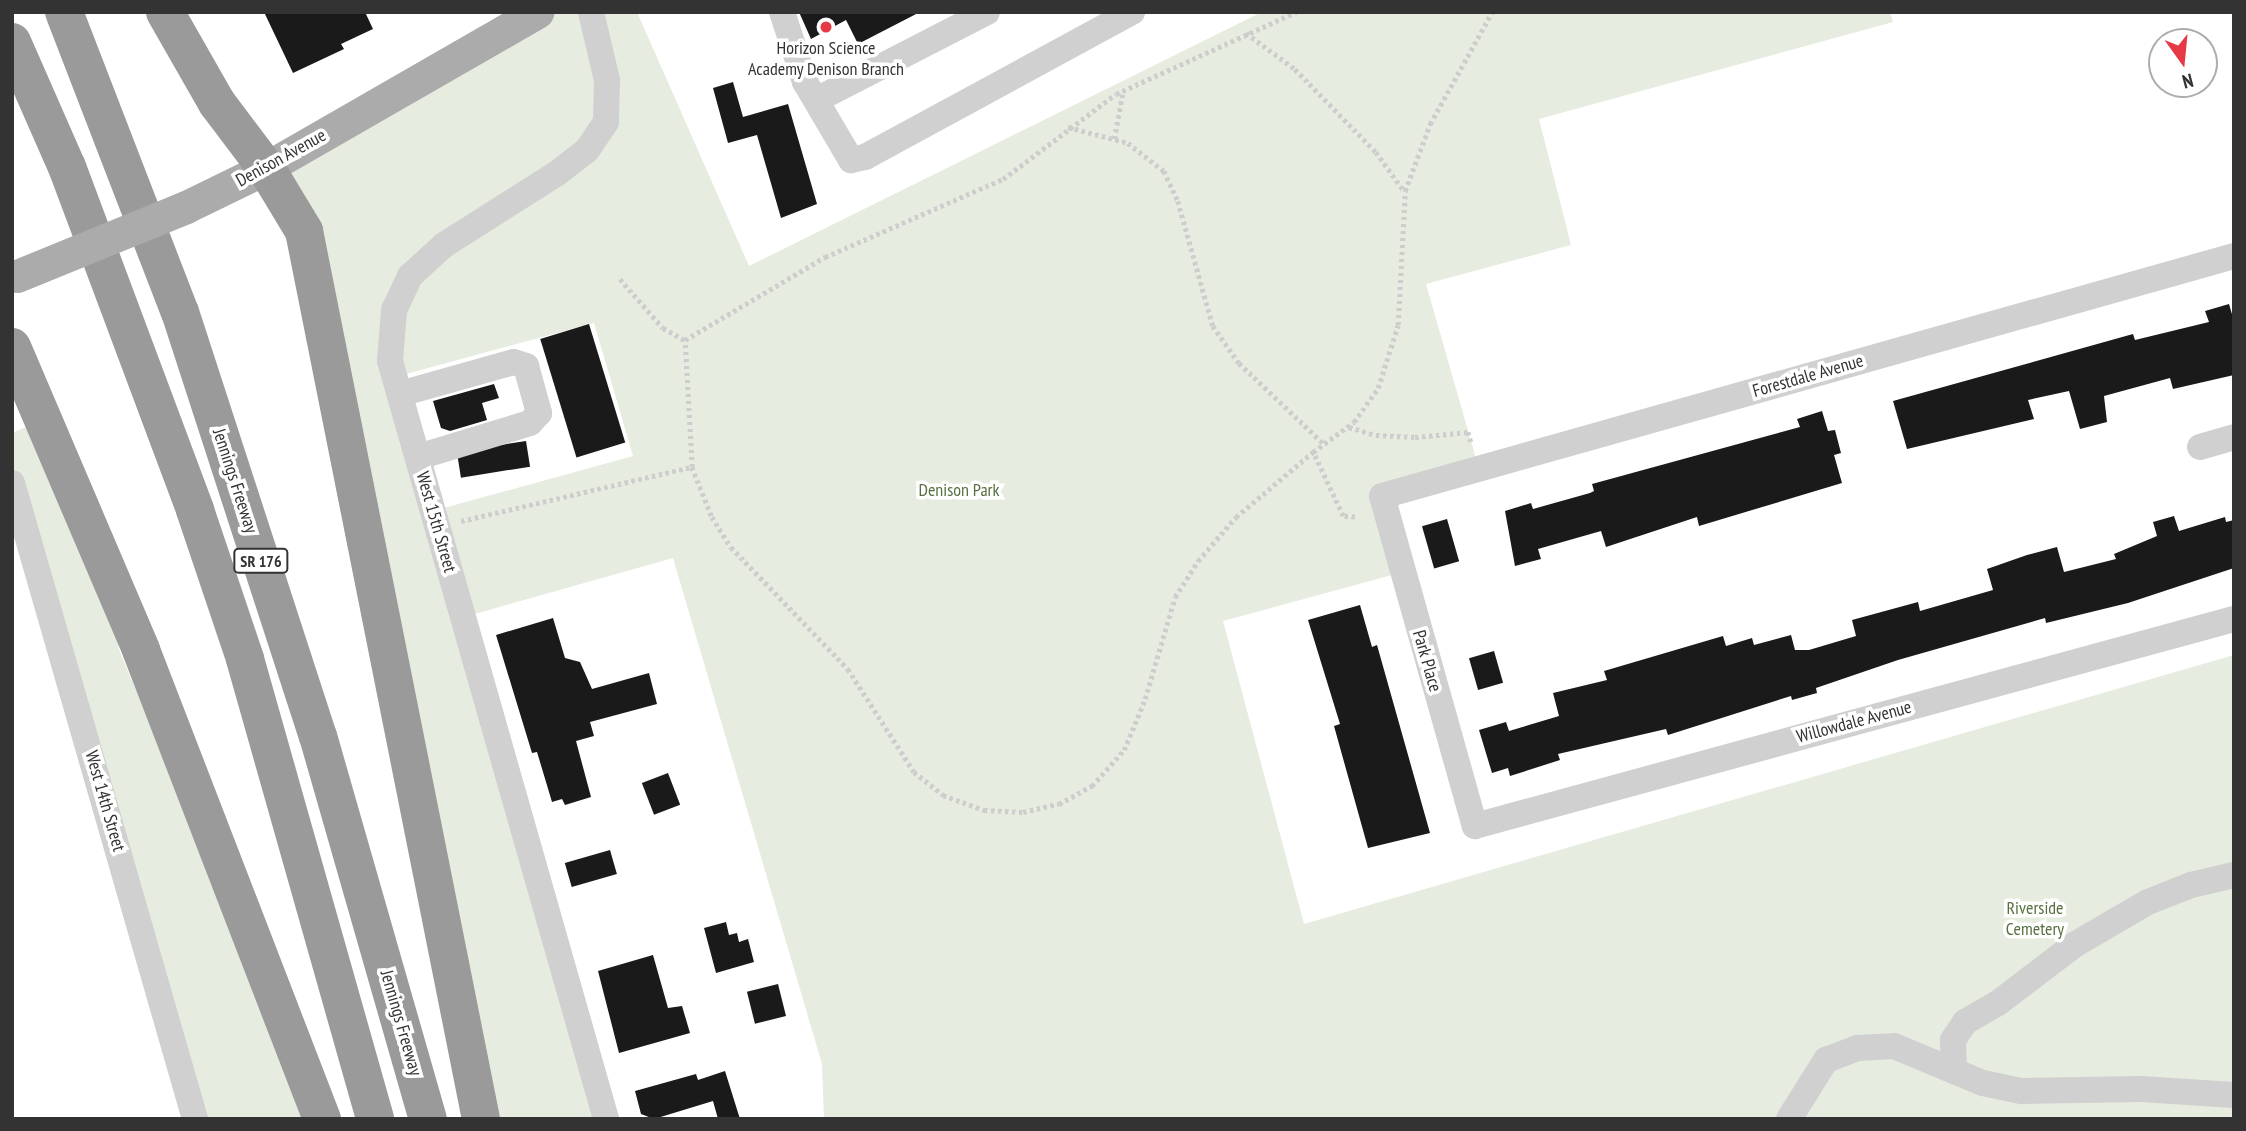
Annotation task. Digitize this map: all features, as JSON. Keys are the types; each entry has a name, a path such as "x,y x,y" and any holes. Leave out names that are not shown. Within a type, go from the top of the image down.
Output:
{"highway":[{"name":"Jennings Freeway","path":"64,12 180,312 318,736 428,1119"},
{"path":"165,12 217,103 266,169 304,231 481,1119"},
{"name":"SR 176","path":"12,42 67,167 200,522 246,659 375,1119"},
{"path":"12,347 141,650 322,1119"}],"main road":[{"name":"Denison Avenue","path":"15,276 186,207 266,169 537,12"}],"street":[{"name":"West 15th Street","path":"591,12 607,80 606,122 587,150 556,174 444,246 410,276 394,310 390,361 606,1119"},
{"path":"782,12 810,91 851,160 865,157 1132,12"},
{"path":"810,91 987,12"},
{"name":"Forestdale Avenue","path":"1382,496 2234,256"},
{"path":"400,394 514,362 526,366 539,413 530,423 418,457"},
{"path":"2200,447 2234,437"},
{"name":"West 14th Street","path":"12,483 21,539 195,1119"},
{"name":"Park Place","path":"1382,496 1475,825"},
{"name":"Willowdale Avenue","path":"1475,825 2234,619"},
{"path":"1954,1071 1952,1040 1965,1022 1998,1003 2074,945 2148,902 2191,885 2234,875"},
{"path":"1789,1119 1826,1060 1858,1048 1894,1046 1983,1083 2022,1091 2141,1089 2234,1096"}],"path":[{"path":"685,340 825,257 1003,179 1068,127 1123,91 1296,12"},
{"path":"685,340 692,467 712,517 732,547 848,669 914,772 943,795 984,810 1023,812 1059,804 1092,786 1124,750 1144,699 1175,597 1198,561 1237,517 1313,452 1349,426 1378,388 1395,337 1405,191 1430,124 1492,12"},
{"path":"1246,33 1295,68 1376,152 1405,191"},
{"path":"1114,139 1123,91"},
{"path":"1068,127 1128,143 1164,171 1178,201 1205,304 1233,354 1324,444"},
{"path":"620,279 663,328 685,340"},
{"path":"1349,426 1376,435 1415,438 1468,432 1471,442"},
{"path":"1313,452 1343,516 1354,517"},
{"path":"457,522 692,467"}],"green space":[{"name":"Denison Park","path":"537,12 637,12 749,266 1262,12 1890,12 1893,22 1539,119 1571,245 1426,284 1479,469 1382,496 1403,572 1223,621 1304,924 2234,655 2234,1119 824,1119 822,1064 673,558 464,617 606,1119 481,1119 304,231 266,169","holes":["594,323 633,456 433,511 395,377"]},
{"path":"45,419 62,457 121,655 321,1119 195,1119 12,483 12,433"}],"building":[{"path":"264,12 365,12 373,29 341,44 344,49 293,73"},
{"name":"Horizon Science Academy Denison Branch","path":"799,12 920,12 858,44 846,20 811,39"},
{"path":"733,82 743,117 788,104 817,204 781,218 757,135 728,143 713,88"},
{"path":"2229,304 2234,321 2234,375 2173,389 2170,378 2104,396 2107,422 2080,429 2069,391 2028,400 2034,419 1907,449 1893,401 2133,334 2135,340 2209,322 2205,311"},
{"path":"589,324 625,443 576,457 540,339"},
{"path":"494,384 499,398 482,403 487,420 450,431 441,428 433,401"},
{"path":"1822,411 1828,431 1835,430 1841,453 1834,455 1842,483 1699,526 1697,517 1606,547 1601,531 1538,549 1541,559 1515,566 1505,511 1531,503 1533,509 1590,493 1594,491 1592,484 1800,427 1797,419"},
{"path":"526,441 530,467 461,478 457,452"},
{"path":"2174,516 2179,531 2225,517 2226,522 2234,520 2234,568 2128,603 2046,623 2045,618 1898,660 1816,688 1817,693 1792,700 1791,696 1668,735 1666,729 1558,754 1560,760 1510,776 1508,768 1492,773 1479,730 1506,722 1509,731 1559,716 1553,693 1607,680 1604,671 1723,636 1726,646 1752,638 1754,645 1791,635 1795,650 1809,650 1856,636 1852,620 1918,602 1920,611 1993,590 1987,569 2027,555 2057,547 2064,572 2116,559 2114,554 2157,536 2153,522"},
{"path":"1447,519 1459,561 1434,568 1422,526"},
{"path":"1360,605 1372,647 1377,645 1430,833 1368,848 1334,726 1340,724 1308,620"},
{"path":"553,618 565,658 580,662 592,689 649,673 657,704 590,722 594,736 576,741 591,797 565,805 562,799 552,802 537,752 532,753 496,635"},
{"path":"1494,651 1503,683 1478,690 1469,658"},
{"path":"668,773 680,805 654,815 642,783"},
{"path":"610,850 617,874 572,887 565,863"},
{"path":"726,922 729,935 737,933 739,942 748,939 754,962 716,973 704,928"},
{"path":"653,955 668,1008 682,1006 690,1033 619,1053 598,971"},
{"path":"778,984 786,1016 755,1024 747,992"},
{"path":"725,1071 740,1119 718,1119 713,1101 654,1119 641,1114 635,1091 696,1074 698,1080"}],"place":[{"name":"Horizon Science Academy Denison Branch","path":"826,27"}],"park label":[{"name":"Riverside Cemetery","path":"2035,919"}]}
